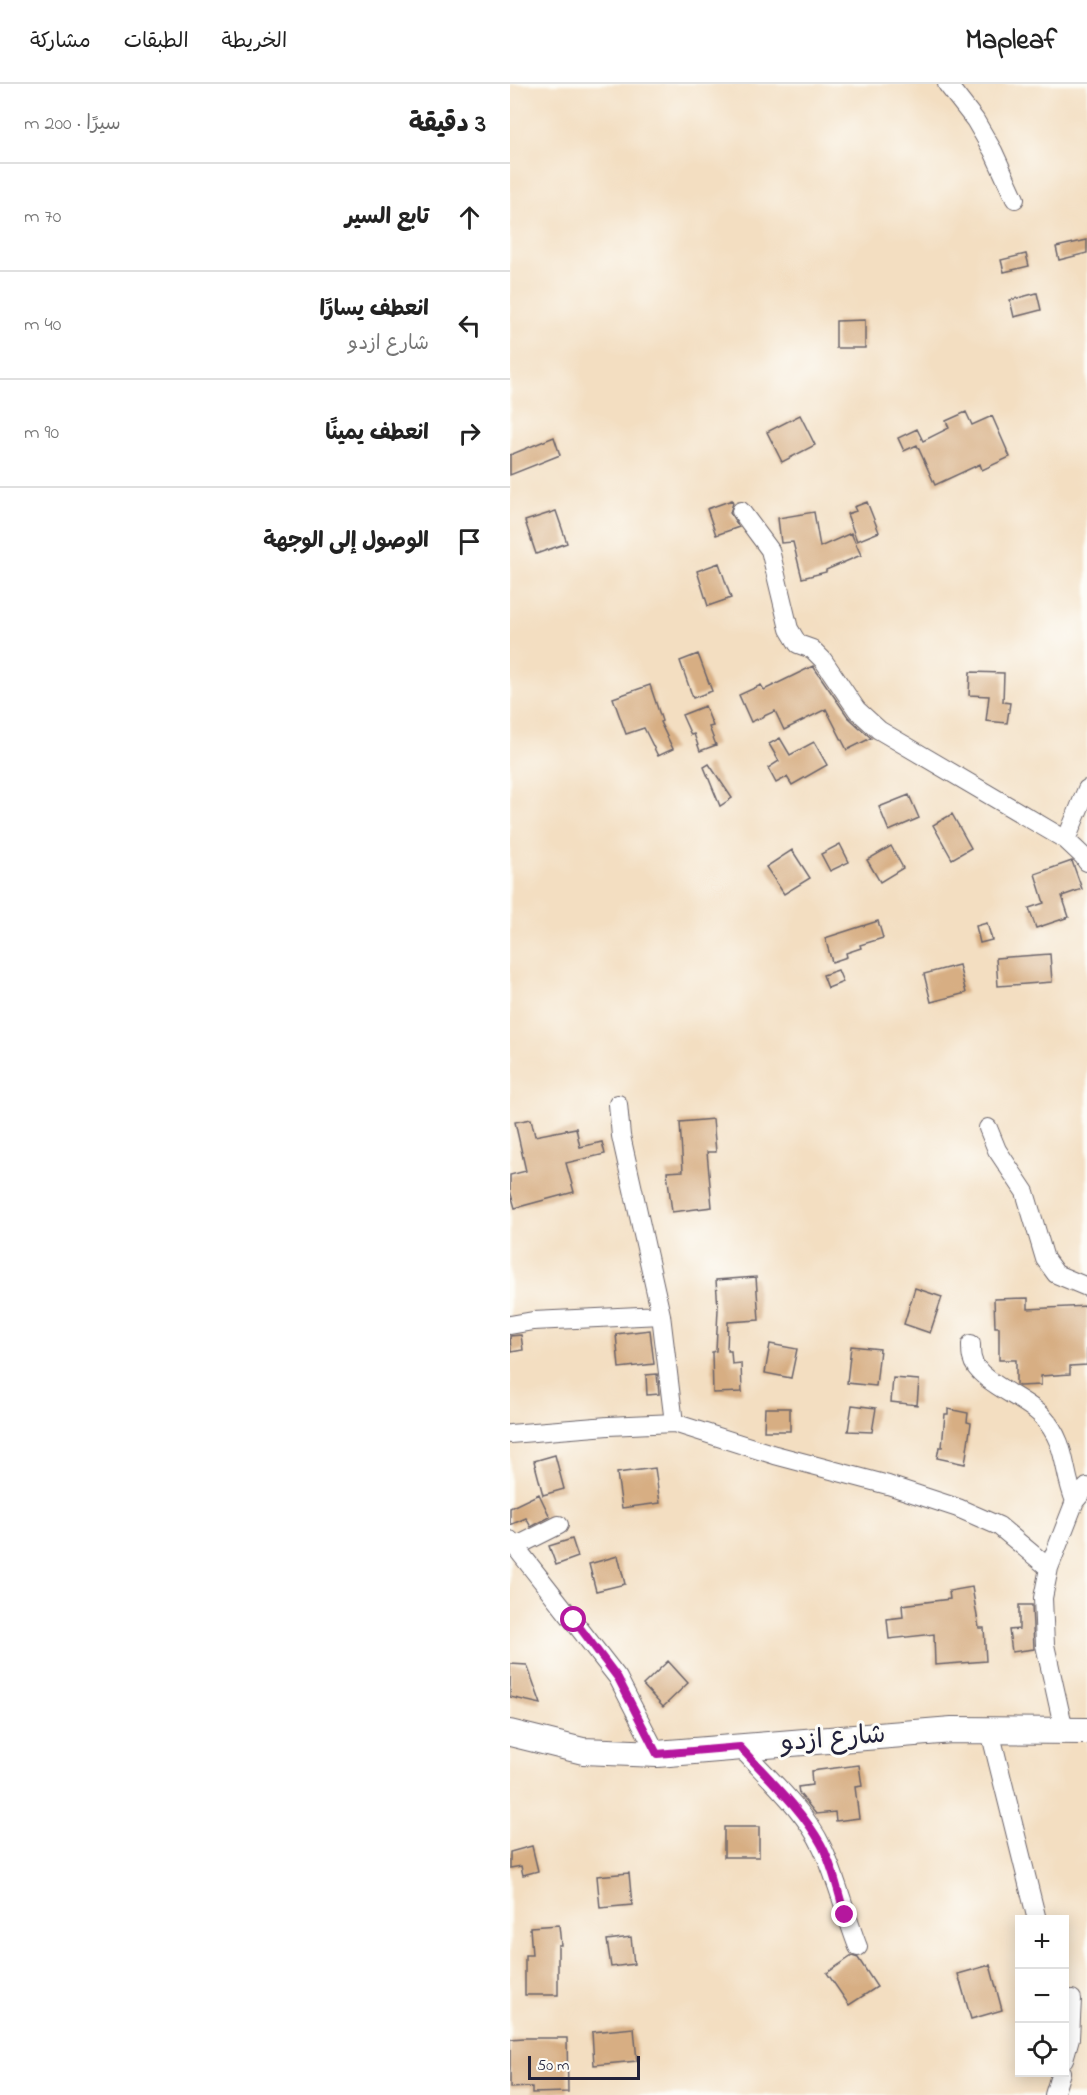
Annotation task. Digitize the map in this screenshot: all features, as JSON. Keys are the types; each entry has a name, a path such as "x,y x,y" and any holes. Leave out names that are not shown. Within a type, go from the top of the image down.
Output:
{"street":[{"path":"948,84 975,120 993,151 1015,199"},
{"path":"741,512 770,550 789,629 798,644 812,649 823,660 857,710 879,730 1066,840 1087,862"},
{"path":"1066,840 1087,789"},
{"path":"618,1104 621,1137 661,1315 674,1423"},
{"path":"988,1128 997,1149 1025,1192 1045,1259 1056,1274 1087,1287"},
{"path":"510,1325 533,1321 661,1315"},
{"path":"971,1344 972,1360 986,1378 1029,1404 1054,1431 1063,1449 1068,1485 1081,1494 1049,1568 1043,1598 1045,1645 1076,1731"},
{"path":"510,1434 674,1423 775,1455 888,1485 958,1508 999,1526 1049,1568"},
{"path":"559,1524 513,1543 618,1678 657,1754"},
{"name":"شارع ازدو","path":"510,1733 584,1751 657,1754 951,1731 1076,1731"},
{"path":"990,1731 1037,1915"},
{"path":"740,1747 801,1814 821,1844 858,1947"},
{"path":"1069,2042 1074,1997"},
{"path":"1054,2095 1059,2077"}],"building":[{"path":"1087,240 1087,253 1059,260 1056,247"},
{"path":"1026,254 1029,266 1004,272 1001,260"},
{"path":"1037,293 1041,310 1014,317 1010,300"},
{"path":"865,320 865,348 836,348 836,321"},
{"path":"966,412 972,425 992,416 1010,457 982,470 980,464 935,485 917,445 904,451 898,438 917,429 923,441 949,428 946,421"},
{"path":"800,415 815,445 782,462 767,432"},
{"path":"554,437 560,455 510,475 510,455"},
{"path":"732,500 730,513 739,527 716,535 707,509"},
{"path":"867,502 879,532 857,541 847,514 856,511 854,507"},
{"path":"556,511 567,543 536,554 525,521"},
{"path":"814,512 820,547 851,533 861,555 826,572 802,578 793,542 781,543 778,518"},
{"path":"719,563 731,598 708,606 697,571"},
{"path":"698,654 712,691 693,698 680,661"},
{"path":"813,666 848,717 871,738 847,750 826,709 784,730 775,711 751,722 739,695 761,685 764,690"},
{"path":"970,672 1004,673 1003,702 1010,703 1007,723 986,721 989,696 969,695"},
{"path":"650,685 662,721 660,722 673,749 658,756 644,728 626,734 613,698"},
{"path":"705,706 713,726 709,727 716,745 700,751 694,734 691,735 682,715"},
{"path":"780,738 790,755 814,742 827,765 792,785 787,777 776,783 768,768 779,761 769,744"},
{"path":"709,764 732,798 720,806 704,767"},
{"path":"909,795 919,818 889,831 879,807"},
{"path":"952,814 971,848 952,859 933,825"},
{"path":"840,844 849,862 830,871 821,854"},
{"path":"891,846 903,868 880,882 867,860"},
{"path":"792,850 810,878 784,894 766,867"},
{"path":"1072,861 1082,889 1062,896 1069,917 1036,928 1029,908 1044,903 1035,874"},
{"path":"878,921 883,938 860,945 861,948 846,953 847,957 832,962 825,938"},
{"path":"987,923 992,940 980,943 976,926"},
{"path":"1050,954 1052,982 998,986 996,958"},
{"path":"959,965 966,993 931,1002 924,974"},
{"path":"838,970 843,982 828,988 823,975"},
{"path":"531,1119 535,1136 576,1128 580,1147 602,1142 605,1154 566,1163 574,1192 515,1208 510,1191 510,1175 526,1171 515,1122"},
{"path":"713,1119 716,1152 707,1152 712,1207 672,1212 667,1172 683,1171 680,1122"},
{"path":"756,1277 759,1320 728,1322 727,1351 731,1351 732,1364 741,1363 742,1392 713,1393 712,1352 716,1351 718,1309 716,1280"},
{"path":"915,1288 942,1297 930,1333 904,1324"},
{"path":"1028,1298 1028,1309 1087,1306 1087,1365 1070,1366 1070,1374 1041,1376 1041,1385 1019,1386 1016,1384 1016,1360 999,1360 999,1327 995,1327 994,1299"},
{"path":"650,1330 654,1364 619,1368 616,1334"},
{"path":"521,1335 523,1350 511,1352 510,1336"},
{"path":"770,1344 797,1349 791,1378 765,1373"},
{"path":"851,1346 880,1349 876,1386 847,1383"},
{"path":"657,1374 659,1394 647,1395 646,1375"},
{"path":"893,1378 919,1380 917,1405 891,1402"},
{"path":"852,1405 876,1408 872,1432 848,1431"},
{"path":"765,1408 790,1408 790,1431 764,1431"},
{"path":"948,1409 968,1413 967,1422 971,1423 965,1464 937,1458 939,1447 942,1447 945,1414 948,1414"},
{"path":"555,1455 564,1489 543,1495 534,1461"},
{"path":"655,1468 660,1503 622,1508 617,1473"},
{"path":"539,1494 550,1517 531,1527 526,1518 510,1525 510,1508"},
{"path":"572,1539 578,1557 556,1565 549,1546"},
{"path":"618,1556 625,1584 596,1591 589,1564"},
{"path":"972,1587 979,1628 984,1628 986,1661 935,1665 934,1634 889,1639 887,1619 903,1617 902,1605 950,1599 949,1591"},
{"path":"1019,1605 1032,1605 1034,1649 1012,1652 1009,1630 1019,1629"},
{"path":"668,1661 688,1683 663,1707 643,1685"},
{"path":"510,1664 527,1665 541,1704 510,1697"},
{"path":"859,1765 862,1786 855,1787 859,1818 836,1821 835,1812 816,1814 799,1793 798,1787 812,1785 811,1771"},
{"path":"724,1827 759,1827 759,1857 724,1857"},
{"path":"532,1846 538,1871 523,1875 521,1866 510,1868 510,1852"},
{"path":"629,1873 632,1905 600,1908 597,1876"},
{"path":"559,1925 561,1945 558,1945 558,1995 525,1995 525,1955 532,1955 530,1927"},
{"path":"631,1937 634,1964 611,1967 607,1940"},
{"path":"852,1956 858,1958 877,1987 849,2005 827,1973"},
{"path":"990,1965 1002,2010 971,2019 958,1974"},
{"path":"634,2028 637,2061 594,2065 592,2032"},
{"path":"567,2038 568,2092 532,2093 532,2087 510,2088 510,2039"}],"route":[{"path":"574,1620 618,1678 657,1754 740,1747 801,1814 821,1844 831,1867 845,1915"}]}
